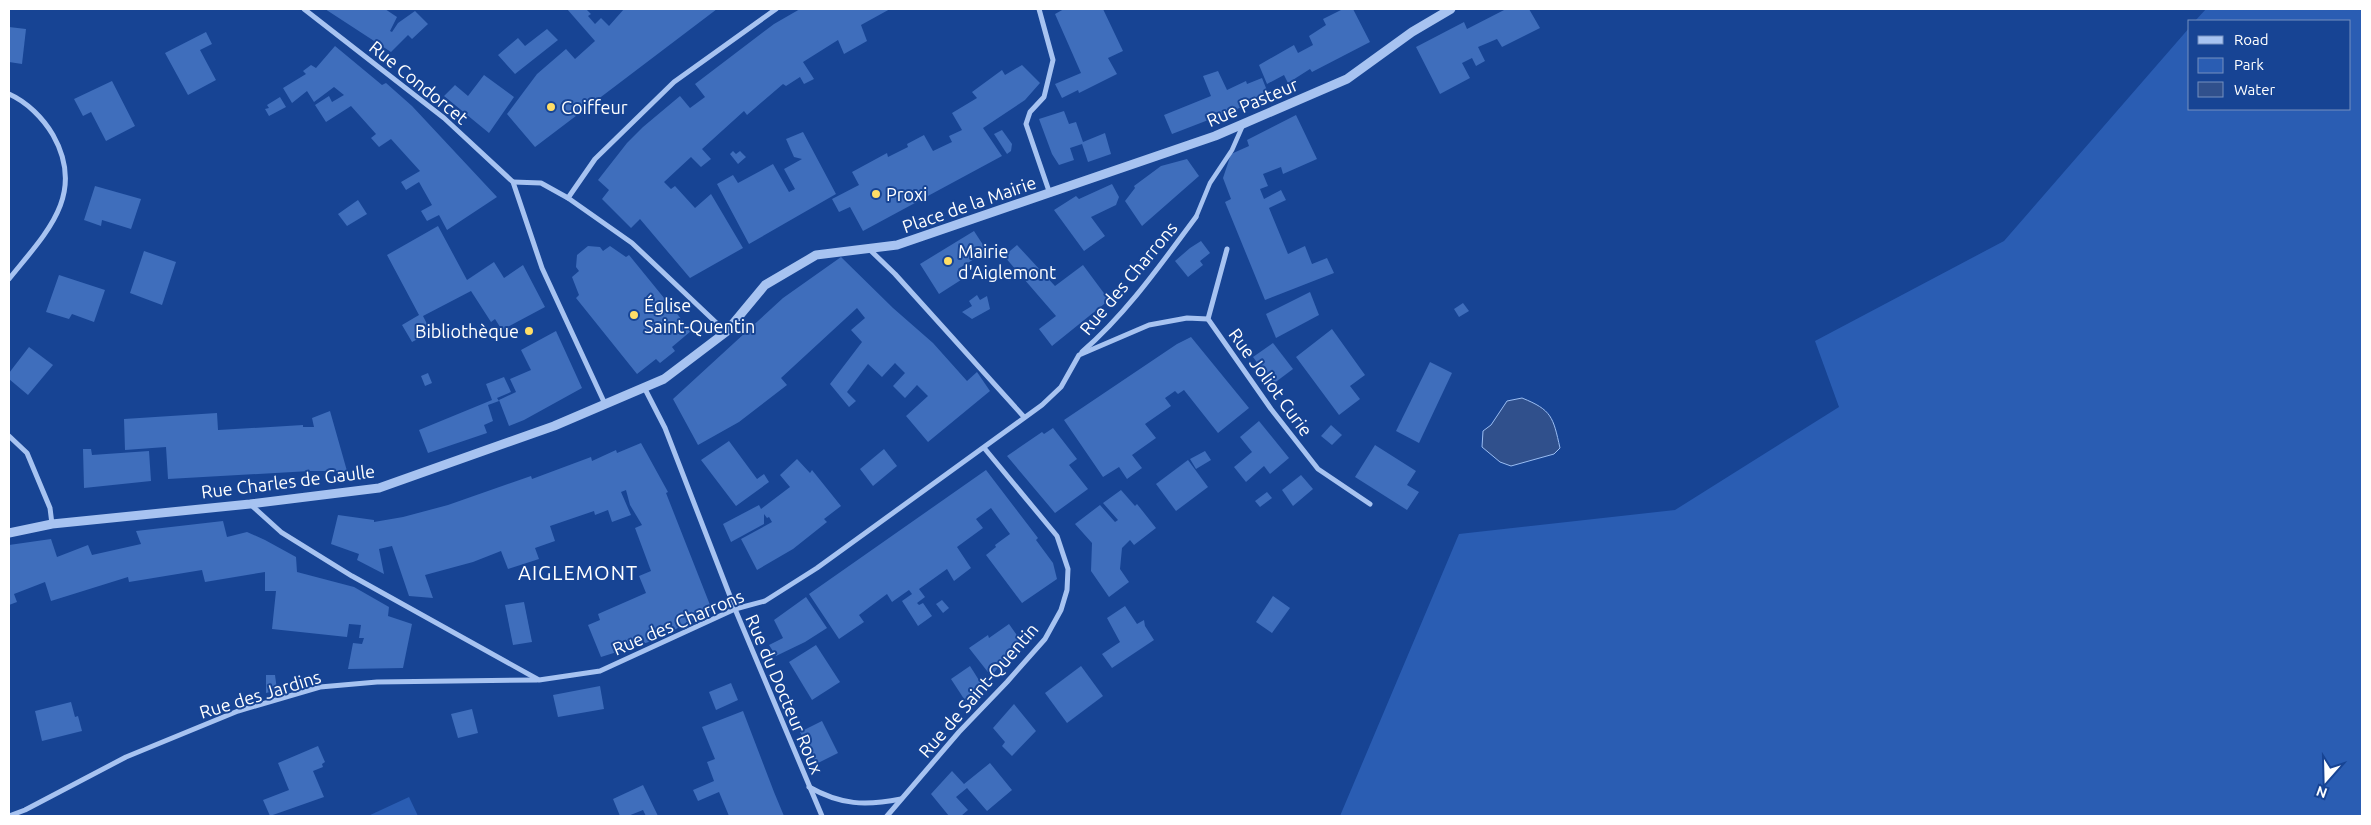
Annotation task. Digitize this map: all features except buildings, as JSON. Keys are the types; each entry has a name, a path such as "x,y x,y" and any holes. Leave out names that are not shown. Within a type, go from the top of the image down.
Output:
{"street":[{"name":"Rue Condorcet","path":"304,9 444,118 513,182 542,268 605,404"},
{"path":"568,198 595,159 674,82 776,9"},
{"path":"1039,9 1053,60 1044,97 1030,112 1026,124 1050,194"},
{"name":"Rue Pasteur","path":"1050,194 1215,136 1347,79 1412,32 1451,9"},
{"path":"9,94 28,106 47,125 62,151 67,177 63,200 54,222 9,278"},
{"path":"1196,217 1210,183 1232,150 1244,124"},
{"path":"513,182 541,183 568,198 632,243 726,332"},
{"name":"Place de la Mairie","path":"726,332 765,285 816,255 897,245 1050,194"},
{"name":"Rue des Charrons","path":"539,680 600,671 735,609 765,601 817,568 985,449 1061,388 1079,355 1103,334 1154,275 1196,217"},
{"path":"868,248 895,274 1024,417"},
{"name":"Rue Joliot Curie","path":"1227,249 1208,319 1271,409 1318,469 1370,504"},
{"name":"Rue des Charrons","path":"1079,355 1149,325 1187,318 1208,319"},
{"name":"Rue Charles de Gaulle","path":"9,533 52,524 250,504 379,488 554,426 645,389 664,379 726,332"},
{"name":"Rue du Docteur Roux","path":"645,389 665,428 735,609 822,816"},
{"path":"9,436 27,453 50,508 52,524"},
{"name":"Rue de Saint-Quentin","path":"887,816 1045,638 1061,610 1067,590 1068,569 1057,536 985,449"},
{"path":"250,504 281,532 352,576 539,680"},
{"name":"Rue des Jardins","path":"9,816 25,810 126,757 238,711 320,687 377,682 539,680"},
{"path":"809,787 829,798 852,802 873,804 901,799"}],"green space":[{"path":"2206,9 2362,9 2362,816 1340,816 1459,534 1675,510 1839,407 1815,341 2004,241 2188,29 2188,110 2351,110 2351,20 2196,20"},
{"path":"409,797 418,816 368,816"}],"water":[{"path":"1522,398 1540,407 1550,416 1560,448 1554,454 1511,466 1500,462 1482,447 1483,431 1491,425 1507,401"}],"place":[{"name":"Coiffeur","path":"551,107"},
{"name":"Proxi","path":"876,194"},
{"name":"Mairie d'Aiglemont","path":"948,261"},
{"name":"Église Saint-Quentin","path":"634,315"},
{"name":"Bibliothèque","path":"529,331"}],"district":[{"name":"AIGLEMONT","path":"578,572"}]}
